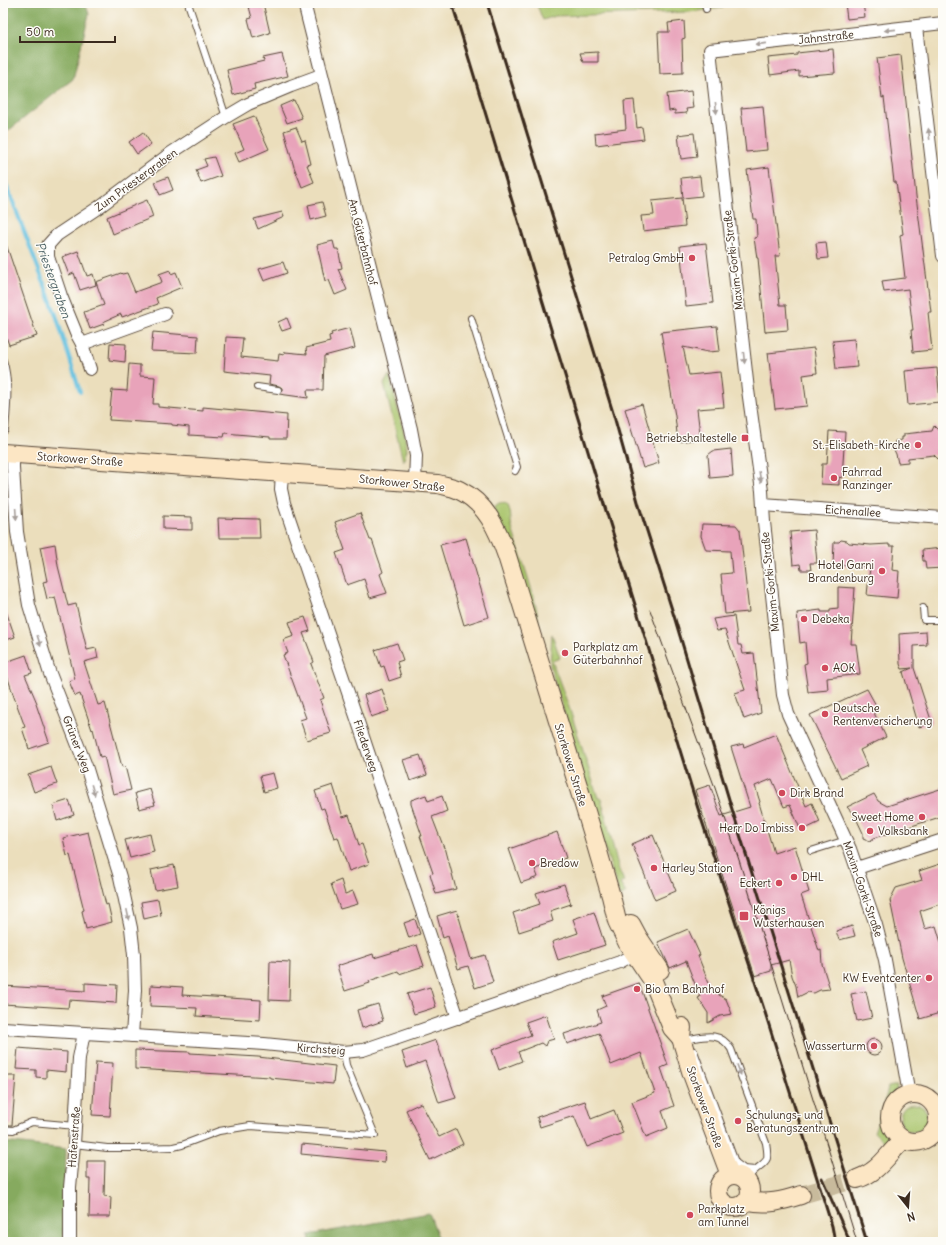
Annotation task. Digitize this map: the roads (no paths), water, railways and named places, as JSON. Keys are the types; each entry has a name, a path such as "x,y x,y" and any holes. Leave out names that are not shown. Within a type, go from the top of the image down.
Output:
{"main road":[{"name":"Storkower Straße","path":"8,453 438,484 458,490 475,501 481,507 490,517 498,532 517,587 611,896 617,921 639,951 672,1028 682,1039 692,1074 736,1165 751,1190 748,1201"},
{"path":"909,1094 922,1095 933,1102 941,1121 928,1138 916,1142 903,1140 894,1132 891,1127 890,1115 894,1104 904,1096 909,1094"},
{"path":"857,1179 867,1176 875,1171 903,1140"},
{"path":"736,1165 721,1181 719,1186 718,1191 721,1201 725,1205 735,1208 744,1205 748,1201 762,1204 778,1202 801,1195"}],"street":[{"name":"Am Güterbahnhof","path":"304,3 411,429 416,456 415,482"},
{"name":"Jahnstraße","path":"710,50 943,23"},
{"path":"916,27 943,256"},
{"name":"Maxim-Gorki-Straße","path":"710,50 748,390 763,506 783,695 790,719 846,840 857,868 880,939 909,1094"},
{"name":"Zum Priestergraben","path":"90,369 82,344 74,327 48,257 48,245 57,235 99,207 172,153 226,117 248,104 321,75"},
{"path":"82,344 165,314"},
{"name":"Grüner Weg","path":"8,453 13,475 19,545 31,613 49,671 86,766 120,877 131,928 134,955 135,990 132,1036"},
{"name":"Fliederweg","path":"282,473 281,489 284,503 458,1018"},
{"name":"Eichenallee","path":"763,506 943,518"},
{"path":"857,868 943,840"},
{"name":"Kirchsteig","path":"3,1028 264,1044 344,1052 363,1050 620,962 639,951"},
{"name":"Hafenstraße","path":"70,1242 70,1187 76,1126 78,1058 84,1033"}],"lane":[{"path":"188,3 226,117"},
{"path":"471,318 517,467 515,471"},
{"path":"3,360 5,366 4,430"},
{"path":"257,387 278,390"},
{"path":"924,608 924,620 943,620"},
{"path":"811,851 846,840"},
{"path":"711,1036 720,1038 727,1042 732,1049 766,1143 768,1155 767,1160 762,1166 736,1165 696,1056 692,1048 682,1039 711,1036"},
{"path":"696,1056 696,1047 699,1041 704,1037"},
{"path":"74,1144 107,1148 173,1147 219,1131 250,1126 375,1135 346,1065 344,1052"},
{"path":"3,1129 13,1130 32,1122 76,1126"}],"waterway":[{"name":"Priestergraben","path":"3,176 56,315 80,392"}],"tunnel":[{"path":"801,1195 857,1179"}],"tram line":[{"path":"650,610 714,785 739,860 857,1242"}],"railway":[{"path":"452,3 700,815 763,1006 832,1226 835,1242"},
{"path":"487,3 614,416 640,509 731,806 867,1242"},
{"path":"822,1178 850,1242"}],"place":[{"name":"Petralog GmbH","path":"692,258"},
{"name":"Betriebshaltestelle","path":"745,438"},
{"name":"St.-Elisabeth-Kirche","path":"918,445"},
{"name":"Fahrrad Ranzinger","path":"834,478"},
{"name":"Hotel Garni Brandenburg","path":"882,571"},
{"name":"Debeka","path":"804,619"},
{"name":"Parkplatz am Güterbahnhof","path":"565,653"},
{"name":"AOK","path":"825,668"},
{"name":"Deutsche Rentenversicherung","path":"825,714"},
{"name":"Dirk Brand","path":"782,793"},
{"name":"Sweet Home","path":"922,817"},
{"name":"Herr Do Imbiss","path":"802,828"},
{"name":"Volksbank","path":"870,831"},
{"name":"Bredow","path":"532,863"},
{"name":"Harley Station","path":"654,868"},
{"name":"DHL","path":"794,877"},
{"name":"Eckert","path":"779,883"},
{"name":"Königs Wusterhausen","path":"744,916"},
{"name":"KW Eventcenter","path":"929,978"},
{"name":"Bio am Bahnhof","path":"637,989"},
{"name":"Wasserturm","path":"874,1046"},
{"name":"Schulungs- und Beratungszentrum","path":"738,1121"},
{"name":"Parkplatz am Tunnel","path":"690,1215"}]}
